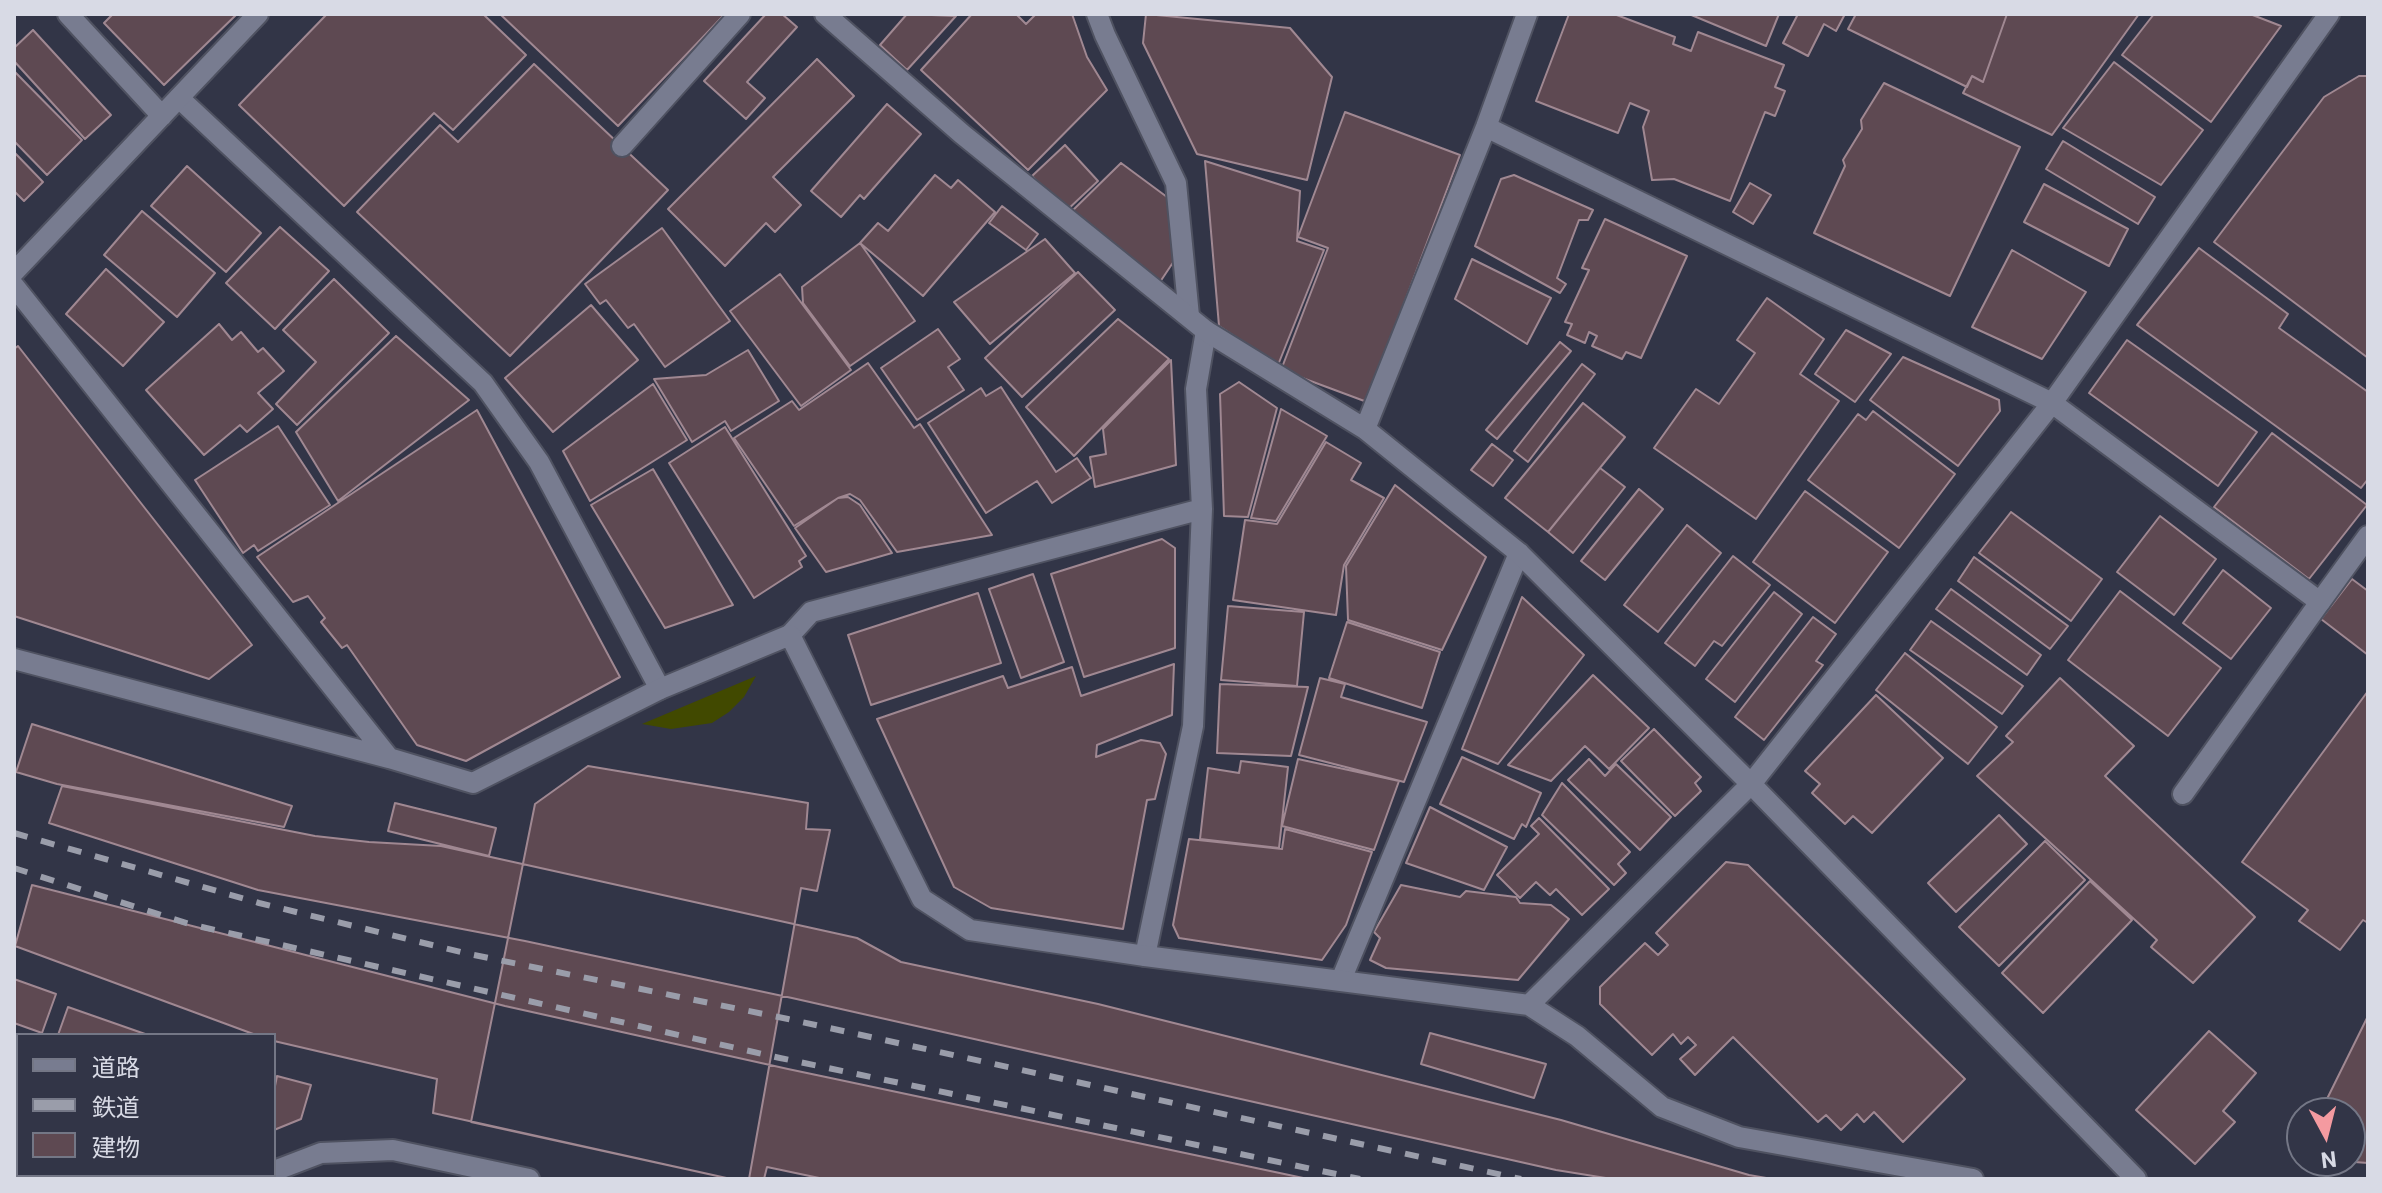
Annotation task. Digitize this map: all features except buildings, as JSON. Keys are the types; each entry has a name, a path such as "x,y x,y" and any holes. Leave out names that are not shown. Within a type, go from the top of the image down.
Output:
{"street":[{"path":"68,14 162,116"},
{"path":"14,272 258,14"},
{"path":"622,146 740,14"},
{"path":"825,14 962,134 1206,331 1365,429 1519,553 1751,784 2136,1179"},
{"path":"1097,14 1176,183 1189,316"},
{"path":"1365,429 1486,127 1527,14"},
{"path":"1529,1005 1751,784 2052,403 2329,14"},
{"path":"179,98 483,383 539,462 660,689"},
{"path":"1486,127 2052,403 2320,602"},
{"path":"14,286 389,758"},
{"path":"1145,956 1193,726 1202,509 1196,389 1206,331"},
{"path":"14,659 473,783 660,689 790,635 811,612 1202,509"},
{"path":"2183,794 2368,536"},
{"path":"1341,980 1519,553"},
{"path":"790,635 922,899 970,930 1145,956 1529,1005 1577,1036 1662,1107 1739,1137 1973,1179"},
{"path":"276,1170 321,1153 393,1150 529,1179"}],"green space":[{"path":"756,676 744,697 712,723 671,729 642,724"}],"railway":[{"path":"14,833 259,903 469,954 788,1019 1521,1179"},
{"path":"14,868 189,924 780,1058 1360,1179"}]}
